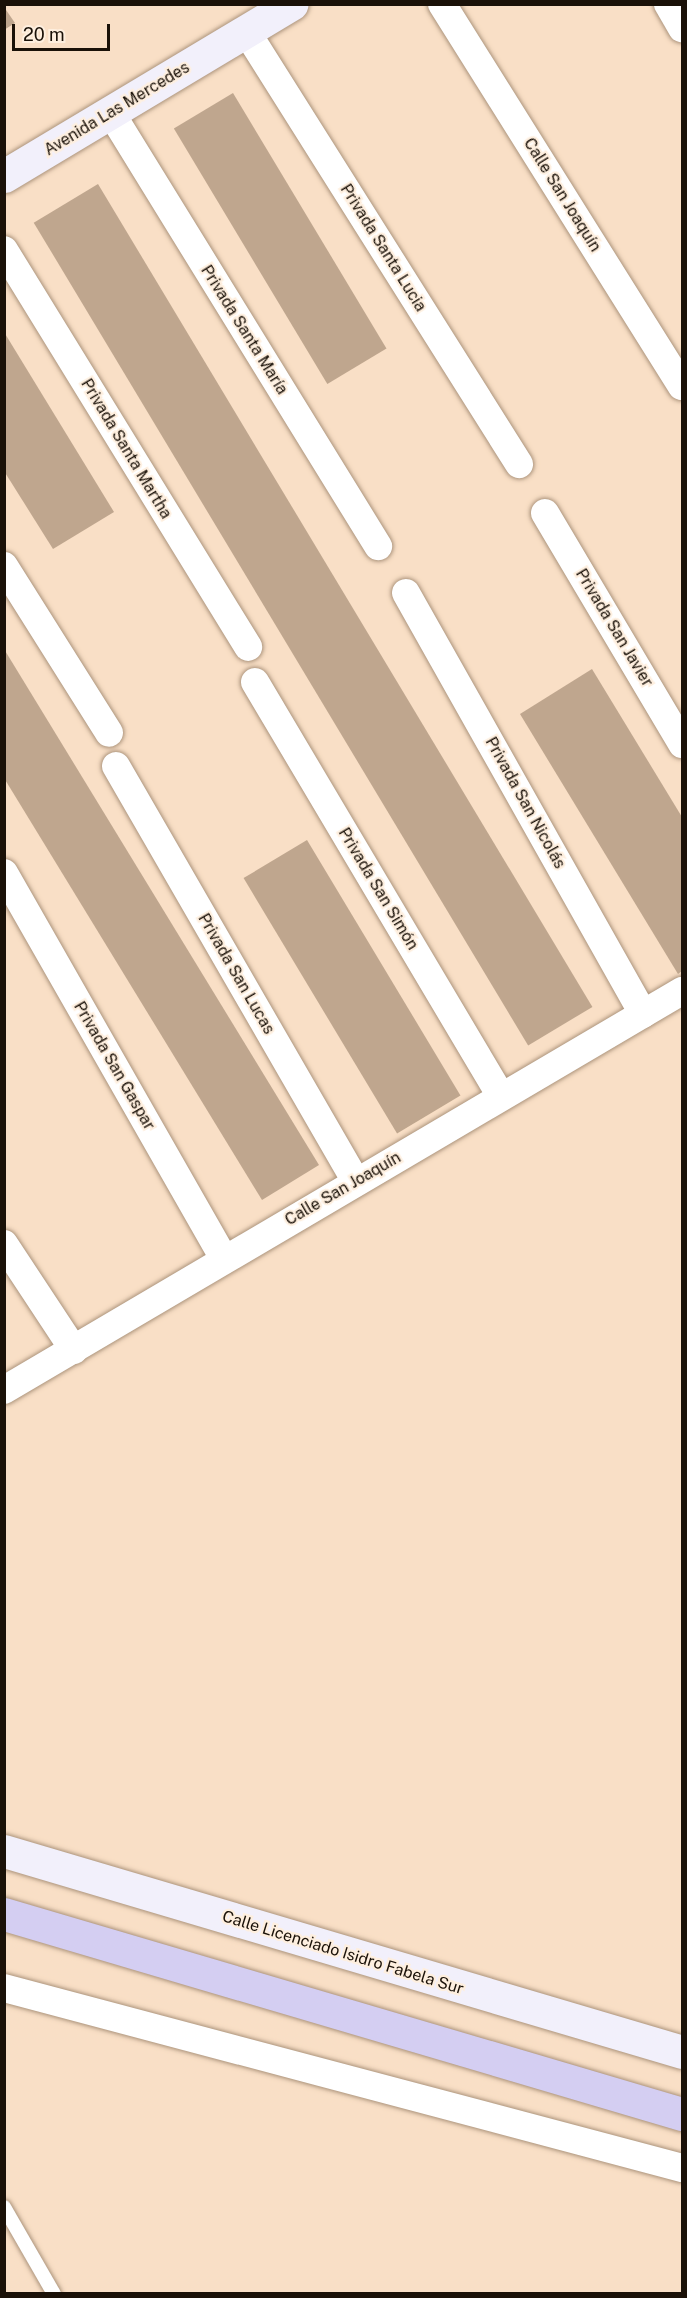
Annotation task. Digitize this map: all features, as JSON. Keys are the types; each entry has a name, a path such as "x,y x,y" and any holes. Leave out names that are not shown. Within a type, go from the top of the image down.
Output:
{"highway":[{"path":"4,1914 682,2114"}],"street":[{"name":"Avenida Las Mercedes","path":"4,176 291,4"},
{"name":"Calle San Joaquín","path":"442,4 682,386"},
{"path":"668,4 682,27"},
{"name":"Privada Santa Lucia","path":"246,32 519,464"},
{"name":"Privada Santa María","path":"111,113 378,546"},
{"name":"Privada Santa Martha","path":"4,250 248,648"},
{"name":"Privada San Javier","path":"545,513 682,744"},
{"path":"4,566 109,733"},
{"name":"Privada San Nicolás","path":"406,593 643,1014"},
{"name":"Privada San Simón","path":"255,682 501,1096"},
{"name":"Privada San Lucas","path":"116,766 356,1181"},
{"name":"Privada San Gaspar","path":"4,873 224,1259"},
{"name":"Calle San Joaquín","path":"4,1390 682,990"},
{"path":"4,1244 74,1350"},
{"name":"Calle Licenciado Isidro Fabela Sur","path":"4,1851 682,2052"},
{"path":"4,1988 682,2168"}],"lane":[{"path":"4,2206 54,2294"}],"building":[{"path":"4,7 15,23 4,30"},
{"path":"233,93 386,348 327,384 174,129"},
{"path":"98,184 592,1007 528,1046 34,223"},
{"path":"4,332 114,512 53,549 4,471"},
{"path":"4,649 319,1165 262,1200 4,778"},
{"path":"592,669 682,817 682,971 678,974 520,714"},
{"path":"307,840 460,1095 397,1134 244,878"}]}
